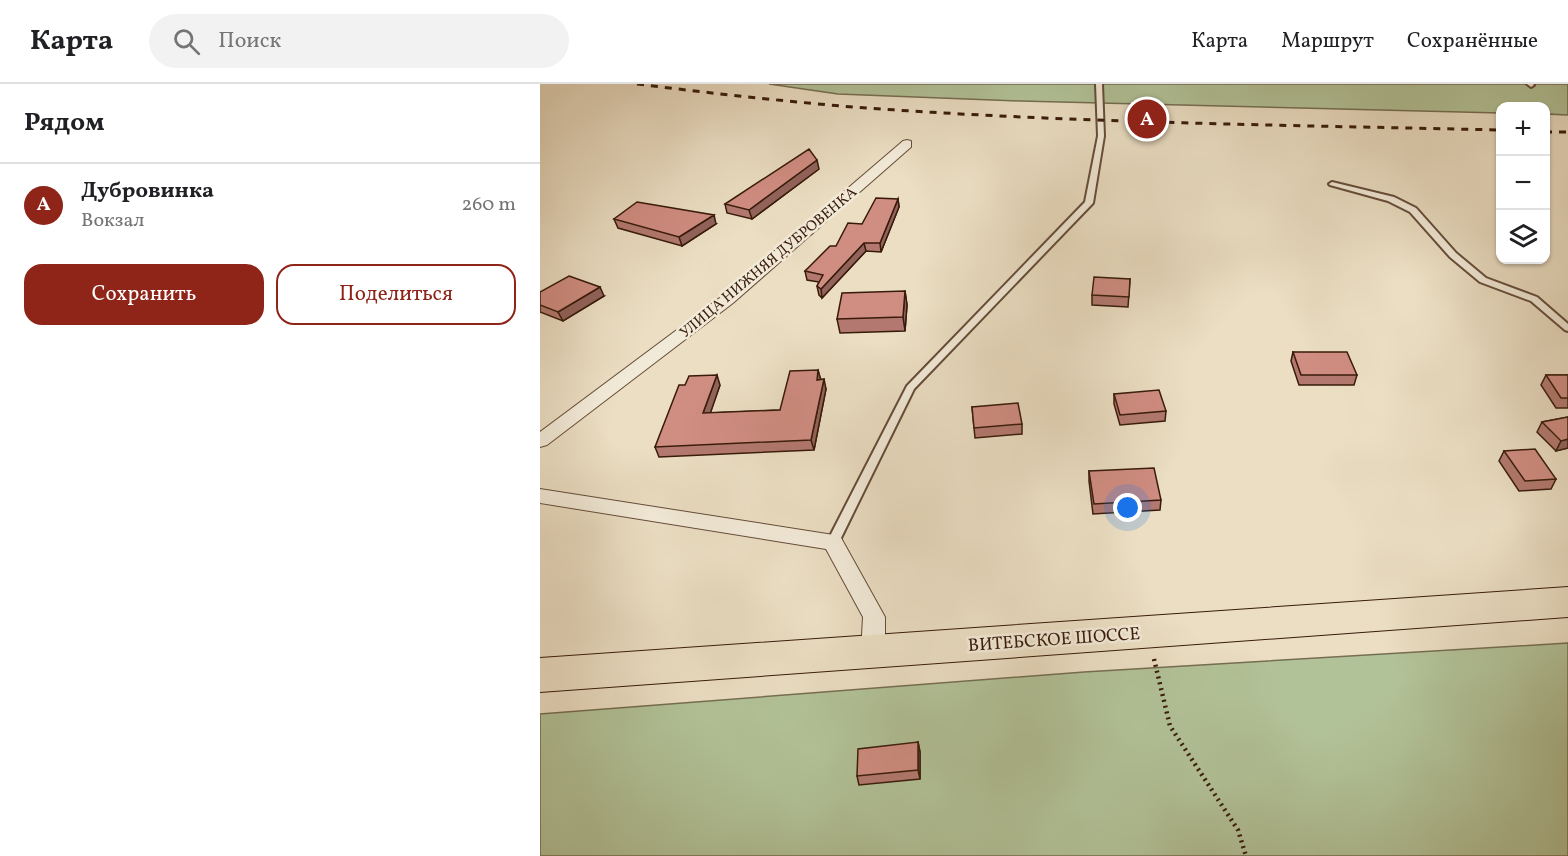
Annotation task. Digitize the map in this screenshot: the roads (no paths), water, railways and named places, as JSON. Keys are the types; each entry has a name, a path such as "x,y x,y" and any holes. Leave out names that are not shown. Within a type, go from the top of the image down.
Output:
{"main road":[{"name":"ВИТЕБСКОЕ ШОССЕ","path":"540,675 1568,602"}],"street":[{"name":"УЛИЦА НИЖНЯЯ ДУБРОВЕНКА","path":"540,441 728,300 907,144"},
{"path":"540,496 833,542 874,617 873,652"}],"lane":[{"path":"833,542 910,388 1089,203 1101,136 1099,84"},
{"path":"1332,184 1391,199 1413,210 1453,255 1483,280 1534,298 1568,328"}],"railway":[{"path":"637,84 853,107 1014,117 1496,130"},
{"path":"1550,132 1568,132"}],"place":[{"name":"Дубровинка","path":"1147,119"}]}
